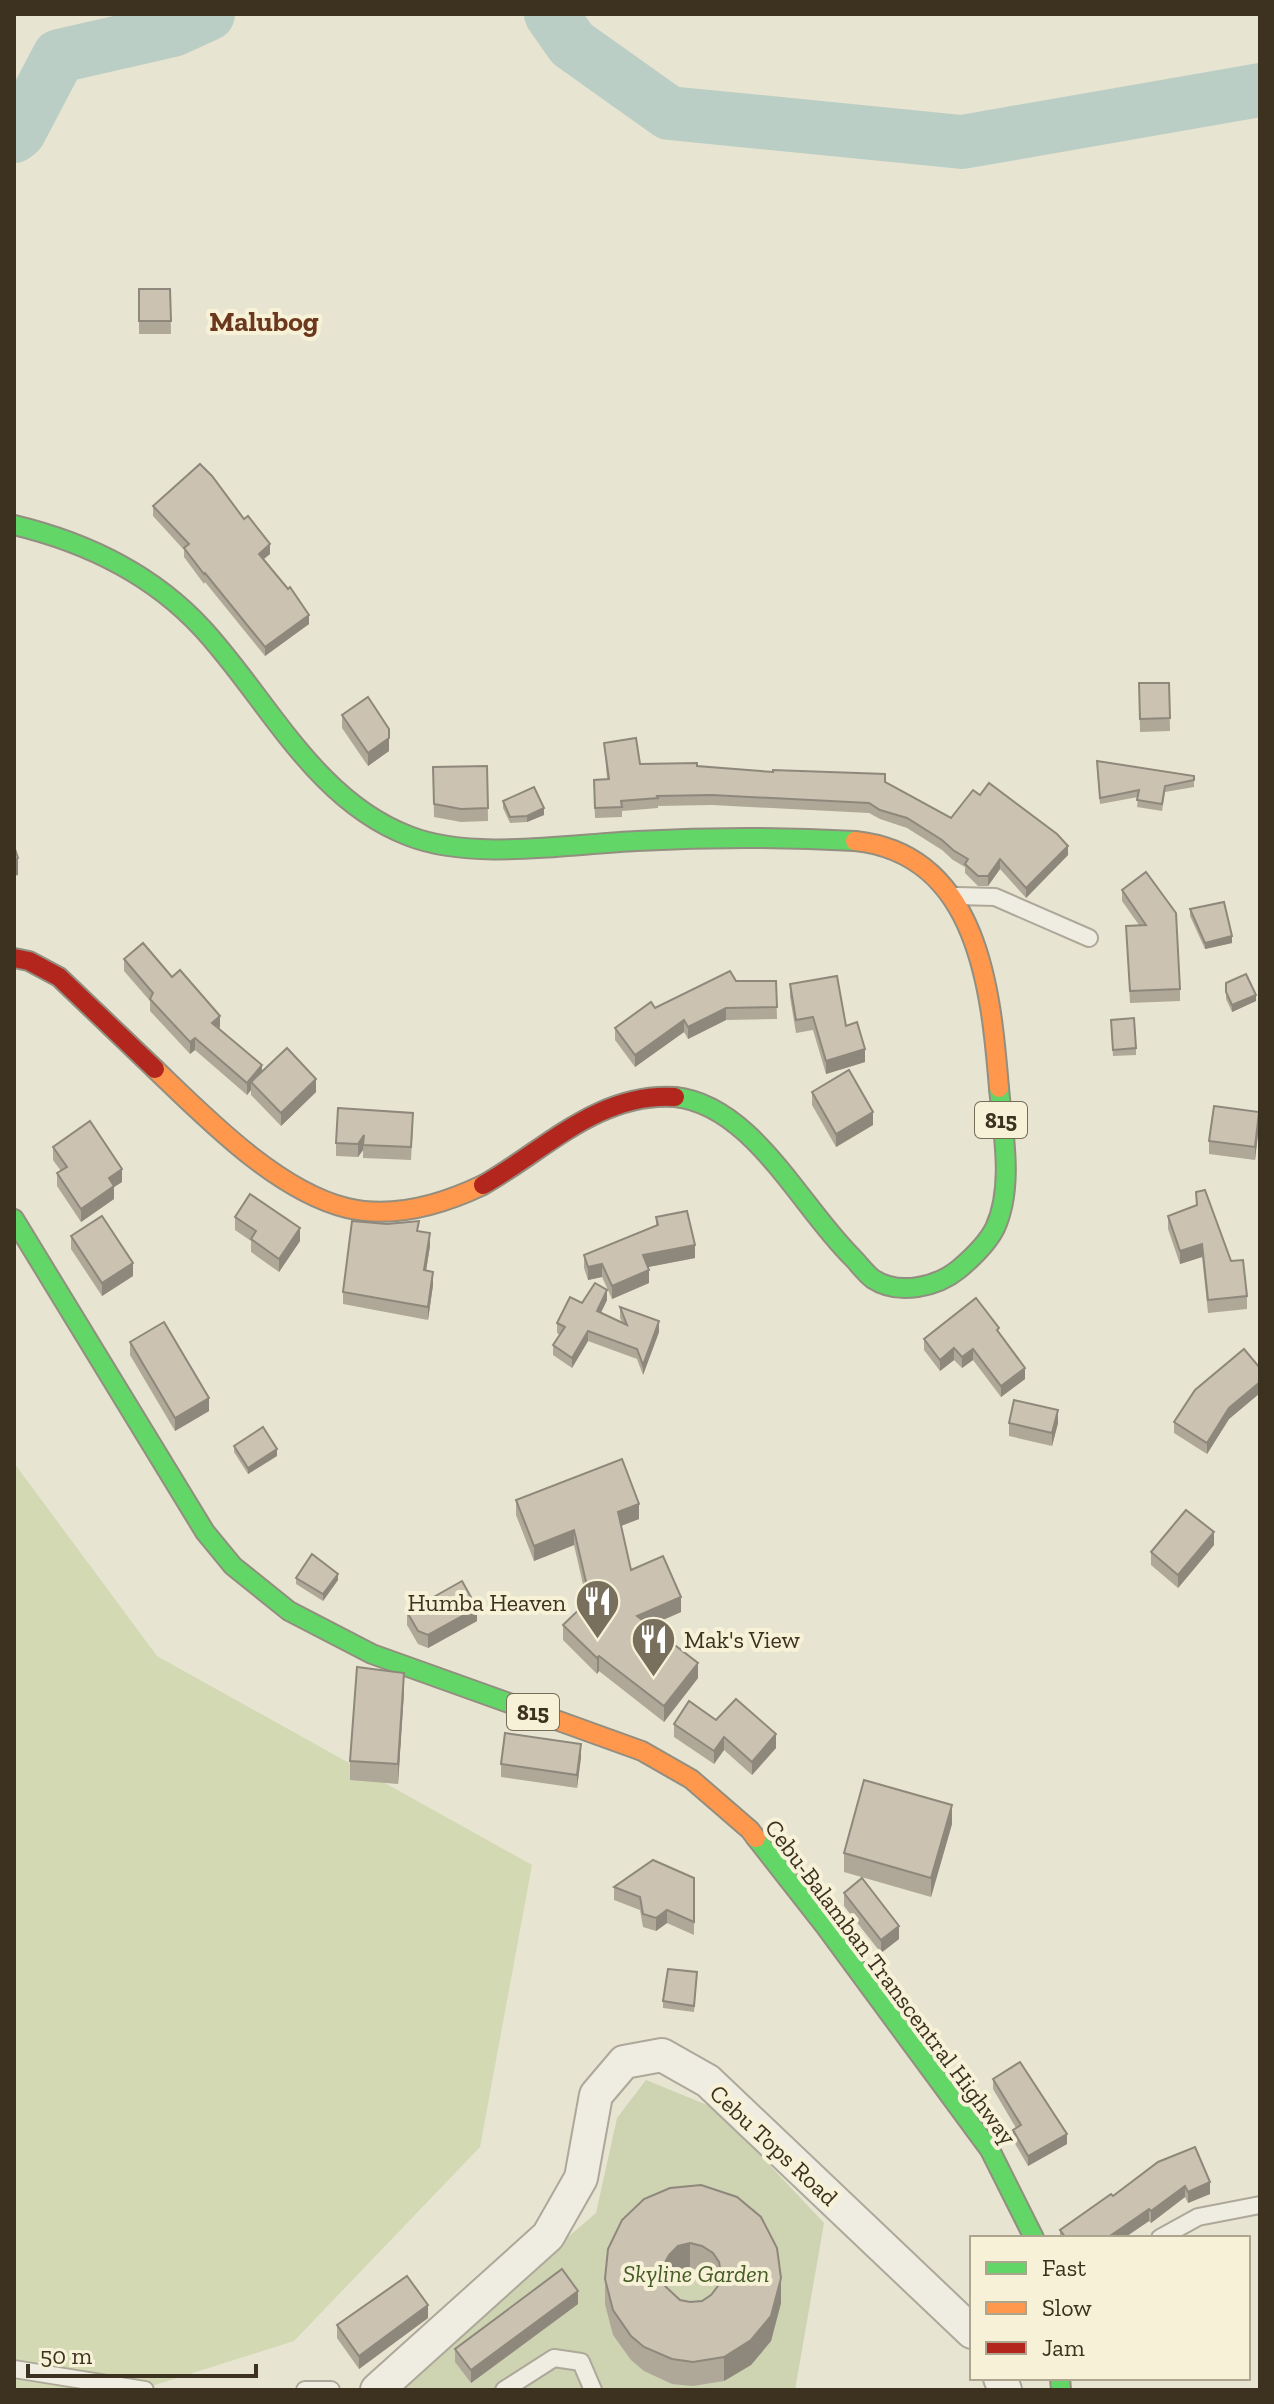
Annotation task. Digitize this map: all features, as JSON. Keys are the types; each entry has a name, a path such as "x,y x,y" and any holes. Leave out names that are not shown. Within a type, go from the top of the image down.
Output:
{"main road":[{"name":"815","path":"14,525 43,531 115,561 165,593 202,629 268,712 358,810 404,836 431,843 496,849 624,841 758,838 866,843 894,849 905,855 939,881 951,896 982,962 991,1001 1004,1157 1003,1194 996,1228 961,1267 941,1281 920,1287 876,1281 843,1248 760,1147 732,1118 693,1099 649,1095 615,1103 576,1125 488,1184 427,1206 382,1212 343,1207 302,1189 230,1141 59,977 29,961 14,958"},
{"name":"Cebu-Balamban Transcentral Highway","path":"14,1219 205,1532 233,1566 289,1611 372,1654 642,1751 691,1779 750,1830 825,1926 990,2150 1033,2236"}],"street":[{"name":"Cebu Tops Road","path":"377,2390 548,2236 581,2178 596,2095 624,2062 662,2055 708,2081 970,2330"}],"lane":[{"path":"951,896 995,897 1089,938"},
{"path":"1164,2236 1198,2217 1260,2205"},
{"path":"504,2390 554,2358 581,2362 593,2390"},
{"path":"14,2369 145,2390"},
{"path":"305,2390 331,2390"}],"green space":[{"path":"14,1463 157,1656 532,1865 480,2147 294,2341 139,2390 14,2390"},
{"name":"Skyline Garden","path":"646,2080 717,2109 824,2223 795,2390 390,2390 596,2213 617,2118"}],"building":[{"path":"139,289 170,289 171,321 139,321"},
{"path":"200,464 244,519 248,516 270,544 259,554 288,589 290,587 309,615 265,647 184,548 189,544 153,506"},
{"path":"1139,683 1169,683 1170,718 1140,719"},
{"path":"368,697 389,729 389,738 368,753 342,715"},
{"path":"636,738 640,764 697,763 697,766 773,772 885,774 885,782 951,818 973,790 980,795 989,783 1057,834 1068,846 1026,888 1000,859 988,876 978,876 965,864 968,859 942,840 907,818 880,810 869,803 712,795 657,796 621,801 622,807 595,808 594,780 609,779 604,743"},
{"path":"1097,761 1194,776 1194,780 1165,786 1162,804 1137,800 1139,790 1100,798"},
{"path":"487,766 488,808 461,809 434,804 433,767"},
{"path":"534,787 544,808 527,816 510,817 503,801"},
{"path":"1146,872 1176,913 1180,989 1130,991 1126,926 1146,925 1122,890"},
{"path":"1224,902 1232,936 1205,943 1190,909"},
{"path":"143,943 172,977 180,970 220,1016 212,1023 262,1065 247,1083 195,1038 190,1042 150,999 153,993 124,959"},
{"path":"730,971 736,981 776,981 777,1007 726,1008 688,1027 684,1020 635,1055 615,1028 651,1002 655,1008"},
{"path":"1246,974 1256,995 1232,1005 1226,983"},
{"path":"837,976 846,1026 857,1022 865,1049 826,1061 813,1017 796,1020 790,984"},
{"path":"1134,1018 1136,1048 1113,1050 1111,1020"},
{"path":"287,1048 316,1079 281,1113 251,1082"},
{"path":"849,1070 873,1112 836,1134 812,1092"},
{"path":"1214,1106 1259,1112 1255,1147 1209,1141"},
{"path":"338,1108 413,1113 411,1147 363,1145 364,1135 358,1144 336,1143"},
{"path":"90,1121 122,1169 109,1178 114,1186 81,1209 57,1173 67,1167 53,1147"},
{"path":"1205,1190 1231,1261 1243,1260 1247,1296 1208,1300 1202,1244 1180,1251 1168,1216 1197,1205 1196,1192"},
{"path":"250,1194 300,1228 279,1259 251,1239 256,1231 235,1217"},
{"path":"687,1211 695,1245 643,1255 649,1270 612,1286 602,1264 588,1267 584,1255 658,1225 656,1217"},
{"path":"102,1216 133,1263 102,1283 71,1236"},
{"path":"352,1221 387,1224 419,1221 417,1231 430,1233 424,1270 433,1272 428,1307 343,1292"},
{"path":"595,1283 607,1290 597,1311 627,1325 620,1307 659,1321 643,1365 637,1349 588,1331 572,1358 553,1345 565,1327 557,1323 570,1297 582,1303"},
{"path":"976,1298 1025,1368 1001,1386 973,1349 962,1357 954,1348 940,1360 924,1339"},
{"path":"164,1322 209,1398 175,1418 130,1342"},
{"path":"1244,1349 1260,1368 1260,1382 1229,1408 1207,1443 1174,1422 1195,1390"},
{"path":"1014,1400 1058,1410 1052,1433 1009,1423"},
{"path":"263,1427 277,1449 248,1468 234,1446"},
{"path":"622,1459 639,1504 618,1512 631,1570 663,1556 681,1597 637,1616 698,1663 664,1706 599,1656 597,1658 563,1625 590,1599 574,1530 534,1546 516,1500"},
{"path":"1186,1510 1214,1532 1178,1575 1151,1552"},
{"path":"312,1554 338,1574 323,1594 296,1578"},
{"path":"462,1581 477,1608 428,1635 418,1631 407,1612"},
{"path":"357,1667 404,1673 398,1764 350,1761"},
{"path":"736,1699 776,1734 752,1762 724,1737 714,1751 674,1724 689,1701 716,1720"},
{"path":"505,1733 581,1744 577,1775 501,1764"},
{"path":"864,1780 952,1805 931,1878 844,1853"},
{"path":"653,1860 694,1878 694,1922 667,1910 656,1918 643,1914 640,1897 614,1887"},
{"path":"862,1878 899,1926 881,1940 844,1893"},
{"path":"668,1969 697,1972 694,2006 663,2001"},
{"path":"1020,2062 1067,2134 1028,2156 1013,2130 1021,2125 993,2079"},
{"path":"1195,2147 1210,2182 1188,2192 1185,2186 1110,2236 1064,2236 1060,2230 1111,2194 1113,2196 1158,2162"},
{"path":"701,2185 737,2197 761,2217 777,2248 781,2278 771,2316 751,2340 724,2357 693,2362 672,2359 644,2347 631,2336 613,2310 605,2279 608,2249 622,2220 644,2199 670,2188","holes":["690,2243 713,2253 719,2262 721,2274 718,2286 702,2301 680,2300 665,2286 663,2266 678,2246"]},
{"path":"562,2269 578,2291 471,2370 455,2349"},
{"path":"407,2276 428,2305 359,2356 337,2325"}],"waterway":[{"path":"14,136 59,56 173,30 208,14"},
{"path":"551,14 572,44 669,113 962,142 1260,90"}],"traffic: fast":[{"path":"14,525 92,551 162,592 202,628 319,773 375,820 409,836 434,844 491,849 692,839 855,841"},
{"path":"675,1097 703,1104 728,1118 773,1161 867,1274 883,1284 906,1288 929,1285 950,1275 979,1250 995,1228 1001,1212 1006,1177 999,1088"},
{"path":"14,1219 205,1532 233,1566 289,1611 372,1654 520,1707"},
{"path":"756,1838 990,2150 1033,2236"},
{"path":"1060,2380 1061,2390"}],"traffic: slow":[{"path":"855,841 896,851 929,871 953,899 970,933 983,971 991,1010 999,1088"},
{"path":"155,1069 244,1150 295,1186 321,1199 364,1211 399,1211 434,1204 483,1185"},
{"path":"520,1707 642,1751 691,1779 756,1838"}],"traffic: jam":[{"path":"14,958 29,961 59,977 155,1069"},
{"path":"483,1185 597,1113 647,1098 675,1097"}],"place":[{"name":"Humba Heaven","path":"597,1641"},
{"name":"Mak's View","path":"653,1678"}],"district":[{"name":"Malubog","path":"264,321"}]}
